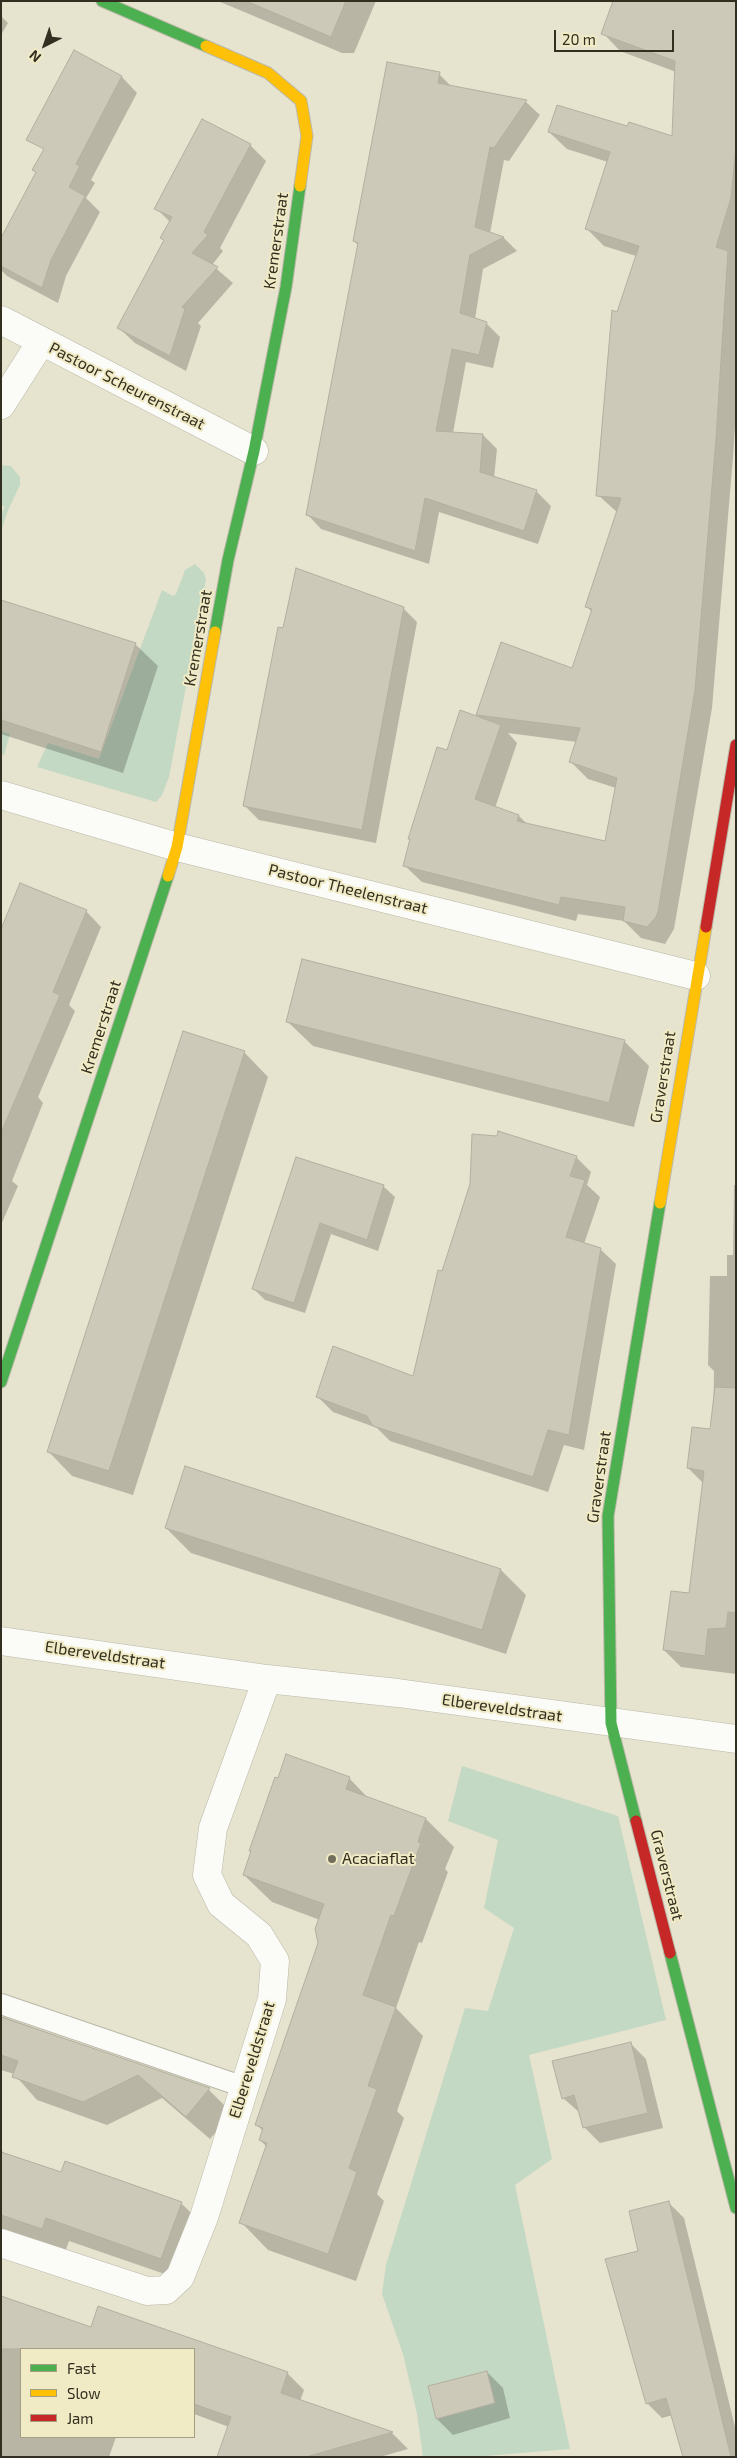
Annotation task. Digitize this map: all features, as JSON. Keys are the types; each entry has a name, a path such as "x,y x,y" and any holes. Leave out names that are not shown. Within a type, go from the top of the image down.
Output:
{"street":[{"name":"Kremerstraat","path":"1,1382 177,847 228,560 254,451 286,288 307,136 301,101 268,73 102,1"},
{"name":"Pastoor Scheurenstraat","path":"1,320 254,451"},
{"path":"1,405 41,342"},
{"name":"Graverstraat","path":"736,745 696,976 608,1516 611,1723 736,2208"},
{"name":"Pastoor Theelenstraat","path":"1,795 177,847 696,976"},
{"name":"Elbereveldstraat","path":"1,1641 268,1679 398,1693 736,1739"},
{"name":"Elbereveldstraat","path":"1,2243 147,2291 166,2290 180,2277 204,2217 272,1999 275,1961 259,1935 221,1904 207,1875 213,1828 268,1679"}],"lane":[{"path":"1,2004 244,2087"}],"green space":[{"path":"1,465 11,466 20,477 20,485 1,531 1,514 5,507 1,505"},
{"path":"195,564 204,573 206,580 169,777 162,795 156,802 37,767 48,743 99,759 162,590 173,596 176,594 185,570"},
{"path":"1,731 10,734 4,755 1,754"},
{"path":"462,1766 618,1816 666,2020 529,2055 552,2159 515,2185 570,2449 473,2457 423,2457 417,2414 403,2354 382,2294 386,2265 465,2008 488,2011 514,1928 484,1908 498,1840 448,1821"}],"building":[{"path":"246,1 346,1 331,37"},
{"path":"613,1 736,1 736,147 731,198 716,247 728,251 716,439 695,690 658,912 647,927 623,921 625,907 561,897 559,905 403,866 410,839 408,839 437,747 447,750 460,710 501,725 475,799 519,815 517,821 605,841 617,778 569,762 580,728 476,715 501,642 572,668 592,609 585,607 621,498 596,496 612,310 617,312 639,246 585,229 610,152 548,132 557,105 627,126 629,122 672,136 675,61 601,34"},
{"path":"74,50 122,76 76,164 80,166 69,187 85,196 51,260 42,288 1,266 1,238 36,172 32,170 44,149 26,140"},
{"path":"387,62 440,72 438,83 527,100 494,148 490,147 475,227 504,237 470,255 460,313 487,322 479,355 452,349 436,431 483,434 480,472 537,490 524,531 425,498 415,551 306,515 358,243 353,241"},
{"path":"202,119 251,144 204,232 208,235 192,253 218,267 182,307 185,309 170,356 117,328 164,240 160,238 172,217 154,209"},
{"path":"296,568 404,607 362,830 243,806 278,627 283,628"},
{"path":"1,600 136,643 101,752 1,720"},
{"path":"20,883 87,910 53,992 60,995 1,1133 1,929"},
{"path":"302,959 625,1040 609,1103 286,1022"},
{"path":"183,1031 245,1051 109,1471 47,1452"},
{"path":"498,1131 577,1156 570,1176 585,1180 566,1237 601,1248 569,1435 548,1430 533,1477 373,1426 367,1416 316,1397 333,1346 413,1376 438,1270 442,1271 470,1184 472,1134 497,1136"},
{"path":"296,1157 384,1185 367,1240 320,1223 294,1303 252,1289"},
{"path":"715,1387 736,1388 736,1613 728,1612 726,1628 708,1629 705,1656 663,1650 671,1591 689,1593 704,1471 687,1468 692,1427 710,1429"},
{"path":"185,1466 501,1569 482,1630 165,1528"},
{"path":"286,1754 350,1777 346,1789 426,1818 418,1842 421,1843 394,1916 391,1915 363,1995 396,2007 368,2086 377,2089 349,2168 357,2172 328,2254 239,2223 267,2143 259,2140 263,2128 255,2125 318,1943 315,1929 324,1904 243,1875 251,1851 249,1851 275,1777 278,1778"},
{"path":"1,2017 210,2088 186,2117 138,2075 83,2102 12,2077 18,2061 1,2055"},
{"path":"631,2042 648,2113 583,2128 574,2095 562,2099 552,2061"},
{"path":"1,2152 61,2172 65,2161 182,2202 161,2259 46,2218 42,2229 1,2215"},
{"path":"669,2201 731,2457 683,2457 666,2398 646,2404 605,2259 638,2251 629,2211"},
{"path":"1,2296 91,2327 98,2306 288,2372 281,2393 393,2432 306,2457 217,2457 231,2417 195,2404 195,2348 1,2349"},
{"path":"487,2371 495,2403 436,2419 428,2386"}],"traffic: fast":[{"path":"102,1 206,46"},
{"path":"215,632 228,560 254,451 286,287 300,186"},
{"path":"1,1382 168,876"},
{"path":"636,1821 611,1723 608,1516 660,1203"},
{"path":"670,1953 736,2208"}],"traffic: slow":[{"path":"206,46 268,73 301,101 307,136 300,186"},
{"path":"168,876 177,847 215,632"},
{"path":"660,1203 706,927"}],"traffic: jam":[{"path":"706,927 736,745"},
{"path":"636,1821 670,1953"}],"place":[{"name":"Acaciaflat","path":"332,1859"}]}
